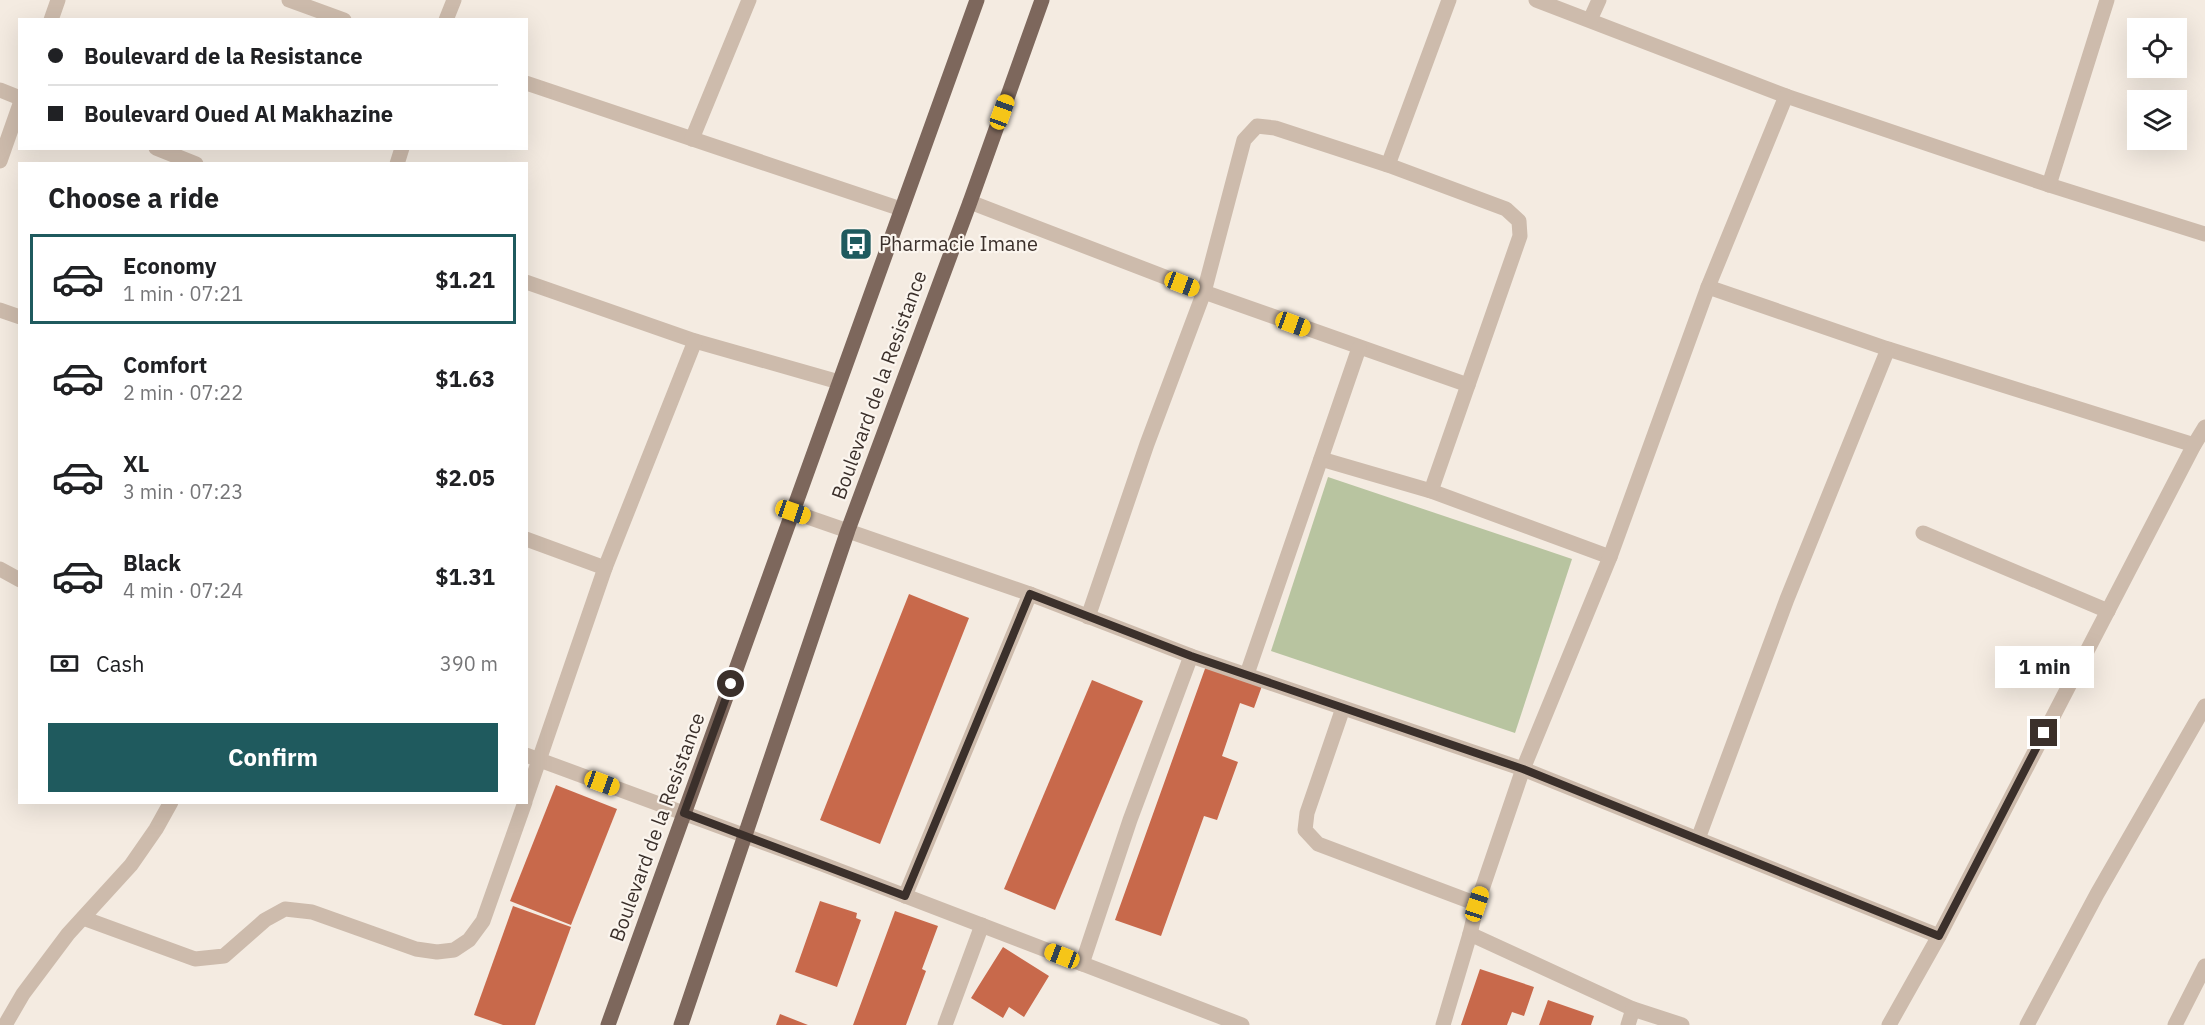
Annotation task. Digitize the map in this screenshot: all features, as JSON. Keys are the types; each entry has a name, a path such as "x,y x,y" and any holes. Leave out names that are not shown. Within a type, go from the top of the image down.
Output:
{"main road":[{"name":"Boulevard de la Resistance","path":"608,1025 977,0"},
{"name":"Boulevard de la Resistance","path":"681,1025 848,530 970,202 1042,0"}],"street":[{"path":"52,18 58,0"},
{"path":"289,0 338,18"},
{"path":"447,18 454,0"},
{"path":"692,139 749,0"},
{"path":"1388,165 1449,0"},
{"path":"1536,0 1786,96 2049,185 2205,234"},
{"path":"1590,20 1599,0"},
{"path":"2049,185 2107,0"},
{"path":"528,84 901,209"},
{"path":"0,90 18,97"},
{"path":"1443,1025 1477,904 1523,769 1610,557 1708,287 1786,96"},
{"path":"0,161 18,110"},
{"path":"1088,617 1147,444 1204,292 1244,140 1257,126 1275,128 1388,165 1506,209 1519,220 1521,236 1431,491"},
{"path":"161,150 191,162"},
{"path":"970,202 1204,292 1468,385"},
{"path":"528,283 694,341 839,382"},
{"path":"1708,287 1888,349 2194,445"},
{"path":"0,310 18,316"},
{"path":"528,787 533,758 694,341"},
{"path":"1247,674 1359,348"},
{"path":"1698,839 1787,599 1888,349"},
{"path":"1889,1025 1939,936 2205,427"},
{"path":"1321,459 1431,491 1610,557"},
{"path":"793,512 1030,594 1191,656 1523,769 1939,936"},
{"path":"1923,533 2108,611"},
{"path":"528,540 605,568"},
{"path":"0,569 18,579"},
{"path":"905,896 1030,594"},
{"path":"1082,963 1130,820 1191,656"},
{"path":"2026,1025 2097,894 2205,706"},
{"path":"1343,708 1307,813 1305,830 1318,844 1477,904"},
{"path":"533,758 905,896 1242,1025"},
{"path":"5,1025 23,994 83,918 131,865 170,804"},
{"path":"83,918 195,959 224,956 265,920 285,909 312,912 416,949 437,952 454,950 469,940 483,921 524,804"},
{"path":"945,1025 982,925"},
{"path":"1470,934 1634,1009 1682,1025"},
{"path":"2175,1025 2205,966"},
{"path":"1628,1025 1634,1009"}],"green space":[{"path":"1328,477 1572,559 1515,733 1271,651"}],"building":[{"path":"909,594 969,618 880,844 820,820"},
{"path":"1206,666 1262,686 1254,708 1240,703 1222,756 1238,762 1217,820 1204,816 1161,936 1115,920"},
{"path":"1092,680 1143,701 1055,910 1004,889"},
{"path":"556,785 617,809 571,925 510,901"},
{"path":"820,901 857,913 856,918 861,920 837,987 795,972"},
{"path":"513,906 571,927 535,1025 503,1025 474,1015"},
{"path":"895,911 938,926 922,969 926,971 906,1025 853,1025"},
{"path":"1003,947 1049,976 1024,1017 1009,1007 1003,1018 971,998"},
{"path":"1480,969 1534,987 1524,1016 1512,1012 1507,1025 1461,1025"},
{"path":"1548,1000 1594,1016 1591,1025 1539,1025"},
{"path":"780,1014 808,1025 776,1025"}],"place":[{"name":"Pharmacie Imane","path":"856,244"}],"route":[{"path":"731,684 684,813 905,896 1030,594 1191,656 1523,769 1939,936 2044,733"}]}
